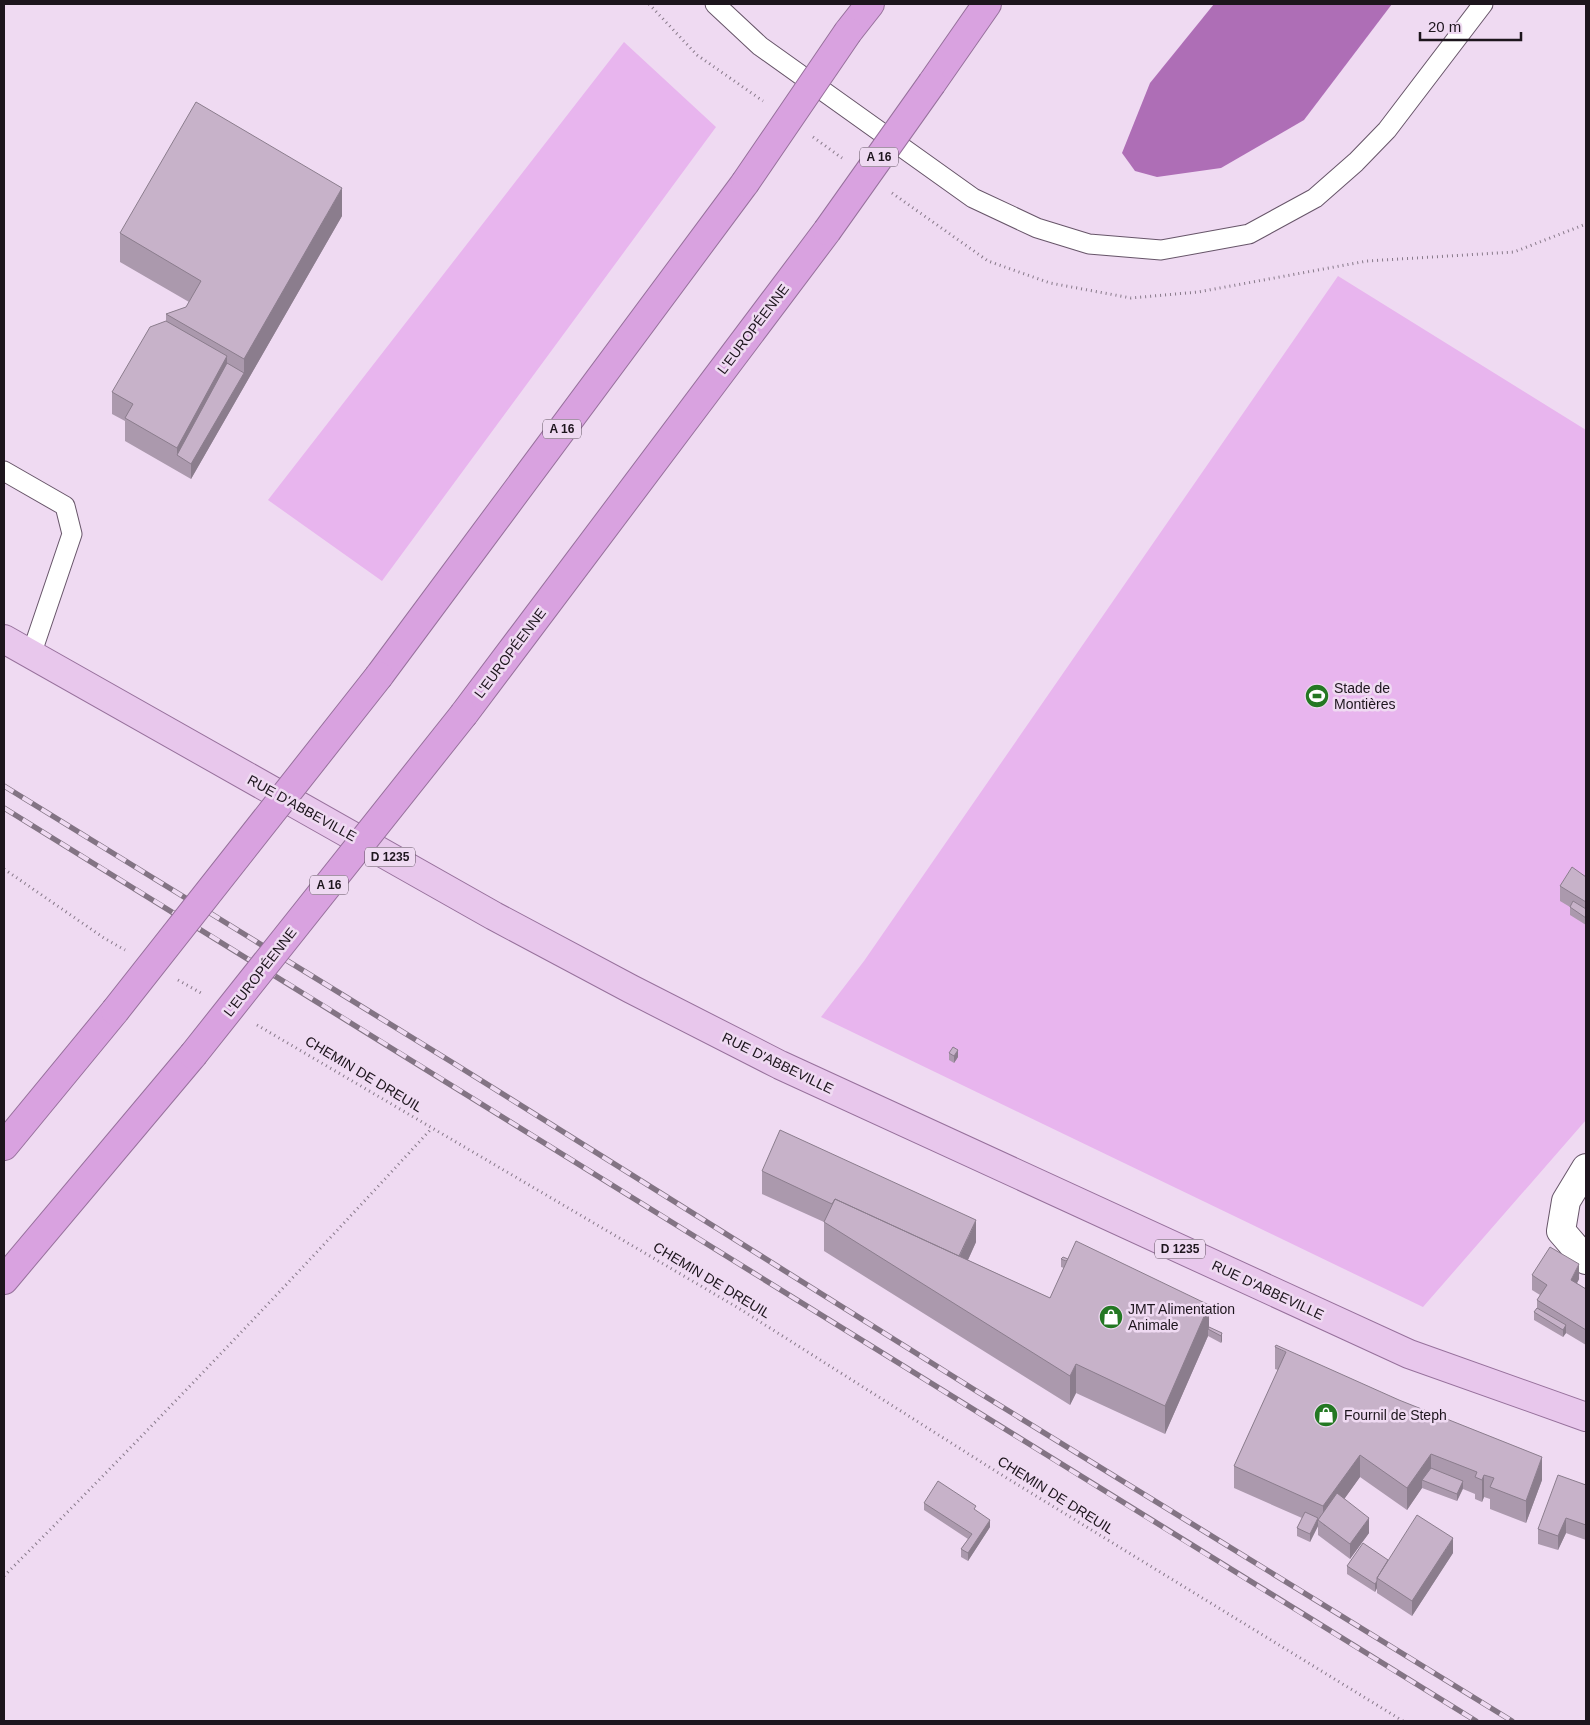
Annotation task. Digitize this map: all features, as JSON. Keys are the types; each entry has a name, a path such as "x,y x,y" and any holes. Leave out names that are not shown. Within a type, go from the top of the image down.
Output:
{"highway":[{"name":"A 16","path":"4,1146 115,1011 379,676 745,183 848,32 870,4"},
{"name":"L'EUROPÉENNE","path":"4,1280 193,1055 464,714 827,230 987,4"}],"main road":[{"name":"RUE D'ABBEVILLE","path":"4,639 494,916 622,985 780,1065 1408,1354 1586,1417"}],"street":[{"path":"1586,1168 1566,1202 1561,1232 1586,1260"}],"lane":[{"path":"714,4 760,46 973,198 1036,228 1088,244 1161,250 1249,234 1315,198 1356,162 1387,130 1483,4"},
{"path":"848,32 865,4"},
{"path":"932,83 999,4"},
{"path":"4,471 65,506 72,534 31,655"}],"path":[{"path":"4,869 104,938 130,953"},
{"path":"173,977 207,996"},
{"name":"CHEMIN DE DREUIL","path":"250,1021 740,1309 997,1472 1404,1721"},
{"path":"4,1576 96,1484 300,1271 432,1128"}],"shaded area":[{"path":"1214,4 1392,4 1304,120 1221,168 1157,177 1135,171 1122,153 1150,83"},
{"path":"624,42 716,127 382,581 268,500"},
{"name":"Stade de Montières","path":"1338,276 1586,430 1586,1120 1423,1307 821,1017 864,961"}],"building":[{"path":"196,102 342,188 244,359 166,314 186,307 201,281 120,233"},
{"path":"166,321 227,356 177,448 125,418 133,404 112,392 150,327"},
{"path":"227,363 244,373 191,464 177,455"},
{"path":"1572,867 1586,877 1586,902 1560,886"},
{"path":"1573,901 1586,909 1586,918 1570,907"},
{"path":"953,1047 958,1050 954,1056 949,1053"},
{"path":"780,1130 976,1220 959,1256 835,1199 832,1204 762,1171"},
{"path":"835,1199 1050,1298 1076,1241 1209,1305 1165,1406 1076,1364 1070,1376 824,1222"},
{"path":"1550,1247 1579,1264 1571,1280 1586,1289 1586,1330 1537,1300 1547,1285 1532,1275"},
{"path":"1537,1308 1566,1325 1563,1330 1534,1312"},
{"path":"1209,1327 1222,1333 1221,1336 1208,1329"},
{"path":"1276,1345 1399,1400 1542,1457 1526,1501 1490,1487 1494,1478 1484,1475 1482,1480 1475,1477 1477,1472 1431,1454 1407,1488 1360,1455 1323,1506 1234,1466 1286,1352 1275,1347"},
{"path":"1431,1468 1463,1481 1457,1494 1422,1480"},
{"path":"1558,1475 1586,1485 1586,1525 1566,1518 1558,1536 1538,1529"},
{"path":"938,1481 976,1506 974,1509 990,1520 968,1553 961,1549 972,1534 924,1503"},
{"path":"1337,1493 1369,1518 1350,1544 1318,1520"},
{"path":"1305,1512 1318,1518 1310,1534 1297,1528"},
{"path":"1417,1515 1453,1538 1412,1601 1377,1578"},
{"path":"1363,1543 1388,1560 1375,1584 1347,1566"}],"railway":[{"path":"4,786 450,1061 978,1392 1512,1721"},
{"path":"4,808 1476,1721"}],"place":[{"name":"Stade de Montières","path":"1317,696"},
{"name":"JMT Alimentation Animale","path":"1111,1317"},
{"name":"Fournil de Steph","path":"1326,1415"}]}
